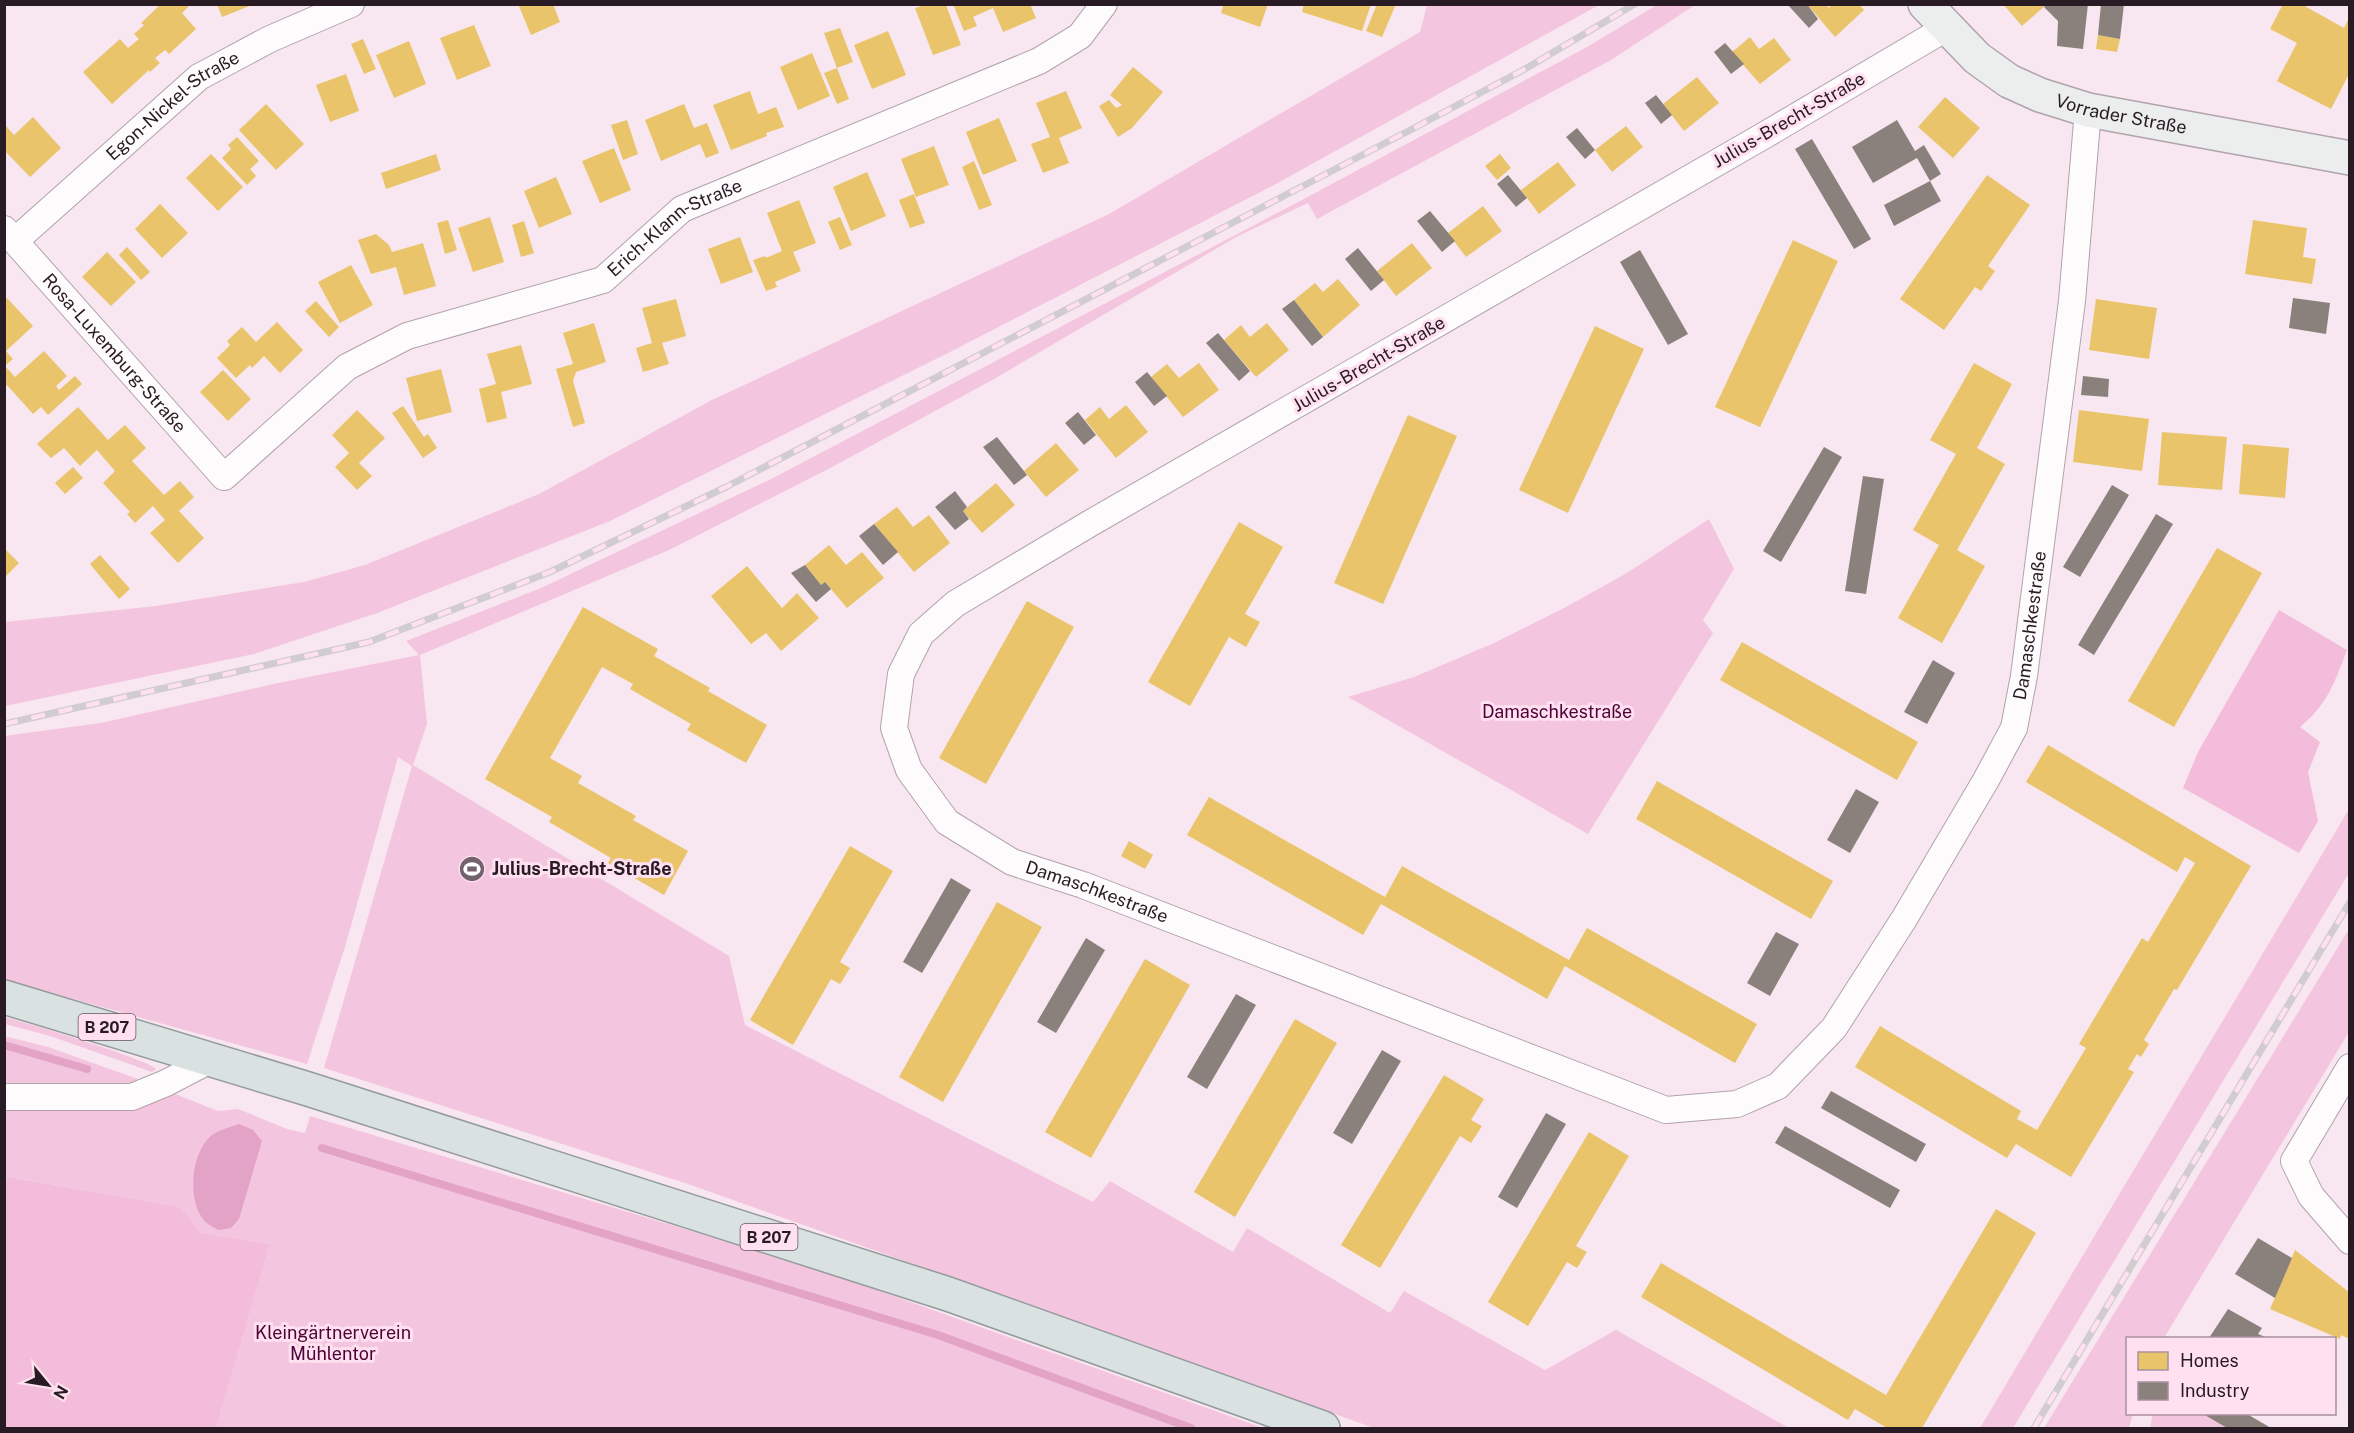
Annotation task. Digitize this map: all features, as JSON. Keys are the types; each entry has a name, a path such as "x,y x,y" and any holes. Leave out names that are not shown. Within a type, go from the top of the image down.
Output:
{"main road":[{"name":"B 207","path":"4,997 308,1089 948,1294 1323,1428"}],"street":[{"name":"Egon-Nickel-Straße","path":"10,234 199,77 270,39 351,4"},
{"name":"Erich-Klann-Straße","path":"224,477 347,367 407,336 603,280 682,209 1039,62 1080,36 1104,4"},
{"name":"Vorrader Straße","path":"1925,4 1977,58 2009,81 2040,95 2088,110 2349,158"},
{"name":"Julius-Brecht-Straße","path":"909,770 894,728 901,674 921,634 955,604 1089,524 1755,141 1946,28"},
{"name":"Damaschkestraße","path":"909,770 947,822 1012,862 1083,885 1666,1110 1737,1104 1778,1086 1834,1028 1873,969 1981,789 2014,728 2024,676 2072,302 2088,110"},
{"name":"Rosa-Luxemburg-Straße","path":"10,234 224,477"},
{"path":"4,1097 132,1097 160,1086 210,1060"},
{"path":"2349,1067 2294,1161 2311,1196 2349,1241"}],"green space":[{"path":"1427,5 1599,5 1274,185 948,353 610,521 377,613 254,654 5,706 5,622 156,606 304,582 365,565 539,494 712,400 1109,214 1420,32"},
{"path":"1657,5 1695,5 1611,60 1317,219 1308,203 1238,236 994,379 834,466 669,550 420,655 427,724 413,765 729,956 745,1025 1093,1202 1110,1181 1233,1252 1247,1228 1390,1313 1404,1291 1545,1370 1616,1330 1789,1428 1374,1428 688,1184 324,1068 412,766 398,757 345,947 307,1064 5,980 4,736 101,723 278,683 419,655 406,641 541,588 773,478 1317,192 1587,47"},
{"name":"Damaschkestraße","path":"1709,519 1734,569 1703,620 1713,633 1588,834 1348,697 1414,677 1494,643 1627,573"},
{"path":"2349,809 2349,873 2013,1428 1980,1428"},
{"path":"2349,929 2349,1032 2165,1337 2126,1337 2126,1415 2133,1415 2129,1428 2044,1428"},
{"path":"4,1017 109,1049 156,1069 152,1072 50,1036 5,1024"},
{"name":"Kleingärtnerverein Mühlentor","path":"4,1036 48,1047 218,1111 238,1109 287,1129 305,1133 310,1116 824,1271 1263,1428 216,1428 270,1244 201,1233 181,1207 5,1176"},
{"path":"2153,1415 2205,1415 2227,1428 2150,1428"}],"shaded area":[{"path":"2279,610 2347,650 2324,701 2300,727 2320,742 2308,772 2318,821 2299,853 2183,788 2198,752"},
{"path":"239,1124 253,1130 262,1141 239,1219 231,1228 218,1230 204,1221 198,1210 193,1188 196,1164 199,1152 212,1135"},
{"path":"4,1176 181,1207 201,1233 270,1244 216,1428 5,1428"}],"building: Homes":[{"path":"161,4 187,4 189,6 182,13 196,29 169,54 165,50 155,58 160,63 150,72 149,70 112,104 83,72 120,39 128,48 139,39 134,34 144,25 141,23"},
{"path":"217,4 252,4 252,5 222,17"},
{"path":"518,4 553,4 560,22 531,35"},
{"path":"953,4 1030,4 1036,18 1003,32 993,8 973,17 977,26 964,31"},
{"path":"1224,4 1268,4 1260,27 1221,13"},
{"path":"1304,4 1371,4 1362,31 1302,12"},
{"path":"1377,4 1396,4 1382,37 1366,31"},
{"path":"1807,4 1826,4 1829,8 1833,4 1859,4 1864,10 1835,37"},
{"path":"2003,4 2047,4 2022,26"},
{"path":"2283,4 2301,4 2344,28 2349,18 2349,74 2331,109 2277,81 2297,43 2270,29"},
{"path":"925,5 946,5 961,45 933,55 915,8"},
{"path":"474,25 491,66 457,80 440,38"},
{"path":"840,28 853,62 837,68 824,33"},
{"path":"888,31 906,75 872,89 854,45"},
{"path":"2098,35 2120,39 2117,52 2096,49"},
{"path":"1750,37 1759,49 1774,38 1791,60 1760,84 1732,52"},
{"path":"363,39 376,69 364,74 351,44"},
{"path":"409,41 426,84 394,98 376,55"},
{"path":"812,53 830,96 798,110 780,67"},
{"path":"1133,67 1163,92 1132,128 1118,137 1099,106 1109,100 1116,108 1122,105 1110,95"},
{"path":"837,68 849,99 837,104 824,73"},
{"path":"346,74 359,111 330,122 316,85"},
{"path":"1697,77 1719,103 1684,131 1663,104"},
{"path":"750,91 758,114 776,107 784,127 731,150 713,105"},
{"path":"1066,91 1082,128 1059,138 1069,163 1043,173 1031,144 1050,137 1036,103"},
{"path":"1945,97 1980,128 1953,158 1918,127"},
{"path":"266,104 304,144 276,170 239,130"},
{"path":"684,104 694,128 707,123 719,153 706,158 700,144 661,161 645,120"},
{"path":"33,117 61,148 30,177 4,150 4,127 6,126 14,135"},
{"path":"999,118 1017,161 983,175 966,132"},
{"path":"627,120 638,154 623,160 611,125"},
{"path":"1626,126 1643,147 1612,172 1595,150"},
{"path":"237,137 259,161 250,169 256,176 247,185 222,158 231,149 228,145"},
{"path":"934,146 949,185 916,197 901,159"},
{"path":"614,148 631,190 600,203 582,161"},
{"path":"211,154 243,187 218,211 186,178"},
{"path":"436,154 441,170 386,189 381,173"},
{"path":"1500,154 1511,168 1497,180 1485,166"},
{"path":"974,161 992,205 979,210 962,167"},
{"path":"1558,162 1576,185 1539,214 1521,190"},
{"path":"867,172 886,216 851,231 833,187"},
{"path":"1987,175 2030,205 1988,266 1995,271 1981,291 1975,287 1944,330 1900,299"},
{"path":"556,177 572,214 539,228 524,191"},
{"path":"914,194 925,223 910,228 899,200"},
{"path":"799,200 816,243 793,252 801,271 775,282 777,287 766,291 753,260 765,256 766,258 782,251 767,213"},
{"path":"160,204 188,233 162,258 135,229"},
{"path":"1483,206 1502,231 1466,257 1448,233"},
{"path":"490,217 504,262 473,272 458,228"},
{"path":"840,217 852,245 840,250 828,222"},
{"path":"448,220 457,250 445,254 437,223"},
{"path":"2253,220 2307,228 2303,257 2316,259 2312,284 2245,274"},
{"path":"524,221 534,253 521,257 512,225"},
{"path":"376,234 389,245 392,252 423,243 436,286 404,295 396,267 371,274 358,240"},
{"path":"740,237 753,272 721,284 708,249"},
{"path":"1793,240 1838,261 1760,427 1715,407"},
{"path":"1412,243 1432,268 1396,296 1377,271"},
{"path":"127,247 150,272 141,280 119,255"},
{"path":"107,252 136,282 111,306 82,277"},
{"path":"351,265 373,305 340,323 318,282"},
{"path":"1338,279 1360,305 1323,337 1294,300 1315,283 1323,292"},
{"path":"7,298 33,326 6,351 13,359 5,366 15,377 44,351 67,376 56,386 59,390 75,376 82,384 48,415 41,407 33,414 7,385 4,387 4,300"},
{"path":"676,299 686,336 662,343 669,364 643,372 636,348 652,343 642,308"},
{"path":"2096,299 2157,308 2149,359 2089,350"},
{"path":"316,301 339,327 329,337 305,311"},
{"path":"277,322 303,350 280,373 264,356 252,368 250,365 236,378 217,358 230,345 227,341 242,327 256,342"},
{"path":"594,323 606,362 576,372 573,381 585,423 573,427 556,369 573,364 563,333"},
{"path":"1267,323 1289,350 1256,377 1224,340 1241,325 1250,337"},
{"path":"1595,326 1644,349 1568,513 1519,490"},
{"path":"521,345 532,384 501,392 507,418 487,423 479,389 496,384 487,354"},
{"path":"1199,363 1219,390 1183,417 1151,377 1167,364 1179,378"},
{"path":"1974,363 2012,384 1977,448 2005,464 1957,550 1985,566 1942,643 1898,618 1939,545 1913,530 1956,454 1930,440"},
{"path":"441,369 452,412 417,421 406,378"},
{"path":"223,370 251,399 228,421 200,392"},
{"path":"1126,405 1148,432 1116,458 1085,420 1100,407 1109,419"},
{"path":"403,406 424,437 428,434 437,448 423,458 392,413"},
{"path":"78,407 108,440 125,425 146,448 132,461 164,495 180,481 194,497 179,511 204,538 178,563 150,533 165,520 153,506 135,523 127,514 130,512 103,483 115,471 97,450 80,466 64,448 51,458 37,444"},
{"path":"357,410 385,438 359,463 372,476 357,490 335,467 349,453 332,435"},
{"path":"2079,410 2149,419 2142,471 2073,462"},
{"path":"1408,415 1457,436 1383,604 1334,583"},
{"path":"2162,432 2227,437 2222,490 2158,485"},
{"path":"1056,443 1079,470 1046,497 1024,471"},
{"path":"2243,444 2289,448 2285,498 2239,494"},
{"path":"73,467 83,478 65,494 55,483"},
{"path":"996,483 1015,505 982,533 963,511"},
{"path":"897,507 913,527 929,515 950,543 914,572 874,524"},
{"path":"1239,522 1283,547 1245,614 1260,622 1246,647 1229,637 1190,706 1148,682"},
{"path":"829,545 846,565 862,552 884,578 847,608 825,582 821,585 805,565"},
{"path":"4,548 19,563 4,578"},
{"path":"2217,548 2262,573 2174,727 2128,701"},
{"path":"100,555 130,589 119,599 90,564"},
{"path":"747,566 782,608 797,593 819,618 781,651 766,633 751,644 711,596"},
{"path":"1027,601 1074,627 986,784 939,758"},
{"path":"583,607 658,649 654,656 710,688 708,691 767,725 746,763 687,730 691,724 630,689 633,684 602,667 550,758 582,776 578,783 636,816 633,820 688,851 664,895 608,863 611,858 549,822 552,817 485,779"},
{"path":"1742,642 1918,742 1897,780 1720,680"},
{"path":"2048,745 2251,866 2177,990 2174,989 2144,1040 2149,1044 2141,1057 2137,1054 2128,1069 2134,1072 2071,1177 2016,1144 2007,1158 1855,1067 1880,1026 2021,1111 2017,1119 2037,1130 2086,1048 2079,1044 2142,938 2148,942 2195,863 2185,857 2177,872 2026,782"},
{"path":"1657,781 1833,881 1811,919 1636,819"},
{"path":"1209,797 1385,897 1402,866 1569,960 1587,928 1757,1024 1735,1063 1565,966 1547,999 1381,904 1363,935 1187,835"},
{"path":"1129,841 1153,855 1145,869 1121,856"},
{"path":"850,846 893,871 840,962 850,968 840,984 831,979 793,1045 750,1020"},
{"path":"997,902 1042,927 943,1102 899,1077"},
{"path":"1145,959 1190,985 1091,1158 1045,1132"},
{"path":"1295,1019 1337,1043 1235,1217 1194,1192"},
{"path":"1444,1075 1484,1099 1471,1120 1482,1126 1471,1143 1460,1136 1380,1268 1341,1245"},
{"path":"1589,1132 1629,1156 1576,1246 1587,1252 1577,1268 1567,1262 1528,1326 1488,1302"},
{"path":"1996,1209 2036,1233 1922,1428 1887,1428 1855,1409 1848,1420 1641,1297 1661,1263 1886,1395"},
{"path":"2295,1250 2349,1292 2349,1339 2341,1335 2340,1339 2270,1309"}],"building: Industry":[{"path":"1787,4 1807,4 1818,19 1809,28"},
{"path":"2047,4 2088,4 2083,49 2057,46 2058,21 2044,7"},
{"path":"2101,4 2124,4 2120,39 2098,35"},
{"path":"1725,43 1744,64 1731,74 1714,52"},
{"path":"1656,95 1672,115 1661,124 1645,103"},
{"path":"1897,120 1915,151 1924,145 1941,174 1930,181 1917,158 1873,183 1852,147"},
{"path":"1577,128 1595,150 1585,159 1566,137"},
{"path":"1812,139 1871,239 1854,249 1795,149"},
{"path":"1508,175 1527,198 1516,207 1497,184"},
{"path":"1930,181 1941,201 1894,226 1884,205"},
{"path":"1430,211 1455,241 1442,252 1417,221"},
{"path":"1358,248 1384,280 1371,291 1345,259"},
{"path":"1640,250 1688,334 1668,345 1620,262"},
{"path":"2293,298 2330,303 2326,334 2289,328"},
{"path":"1294,300 1323,337 1312,346 1282,309"},
{"path":"1218,333 1250,371 1239,381 1206,343"},
{"path":"1147,372 1167,396 1154,406 1135,382"},
{"path":"2083,376 2109,379 2108,397 2081,395"},
{"path":"1078,412 1096,435 1084,445 1065,423"},
{"path":"997,437 1027,475 1014,485 983,447"},
{"path":"1824,447 1842,457 1781,562 1763,551"},
{"path":"1863,476 1884,479 1866,594 1845,591"},
{"path":"2112,485 2129,495 2080,577 2063,567"},
{"path":"955,491 967,507 963,511 969,519 955,530 935,507"},
{"path":"2156,514 2173,524 2094,655 2078,645"},
{"path":"874,524 898,552 883,565 859,536"},
{"path":"805,565 821,585 825,582 831,589 816,602 791,573"},
{"path":"1933,660 1955,673 1927,724 1904,712"},
{"path":"1856,789 1879,802 1850,853 1827,840"},
{"path":"951,878 971,890 922,973 903,962"},
{"path":"1776,932 1799,944 1770,996 1747,983"},
{"path":"1086,938 1105,950 1056,1033 1037,1022"},
{"path":"1236,994 1256,1005 1207,1089 1187,1077"},
{"path":"1382,1050 1401,1061 1352,1144 1333,1133"},
{"path":"1831,1091 1926,1144 1916,1162 1821,1108"},
{"path":"1546,1113 1566,1124 1517,1208 1498,1197"},
{"path":"1785,1126 1900,1190 1890,1208 1775,1143"},
{"path":"2258,1238 2292,1258 2275,1298 2235,1274"},
{"path":"2228,1309 2262,1328 2258,1334 2266,1337 2210,1337"},
{"path":"2205,1415 2249,1415 2271,1428 2227,1428"}],"waterway":[{"path":"4,1045 87,1069"},
{"path":"322,1148 938,1335 1191,1428"}],"railway":[{"path":"4,724 369,642 550,572 726,487 1416,127 1525,69 1635,4"},
{"path":"2034,1428 2350,902"}],"place":[{"name":"Julius-Brecht-Straße","path":"472,869"}]}
